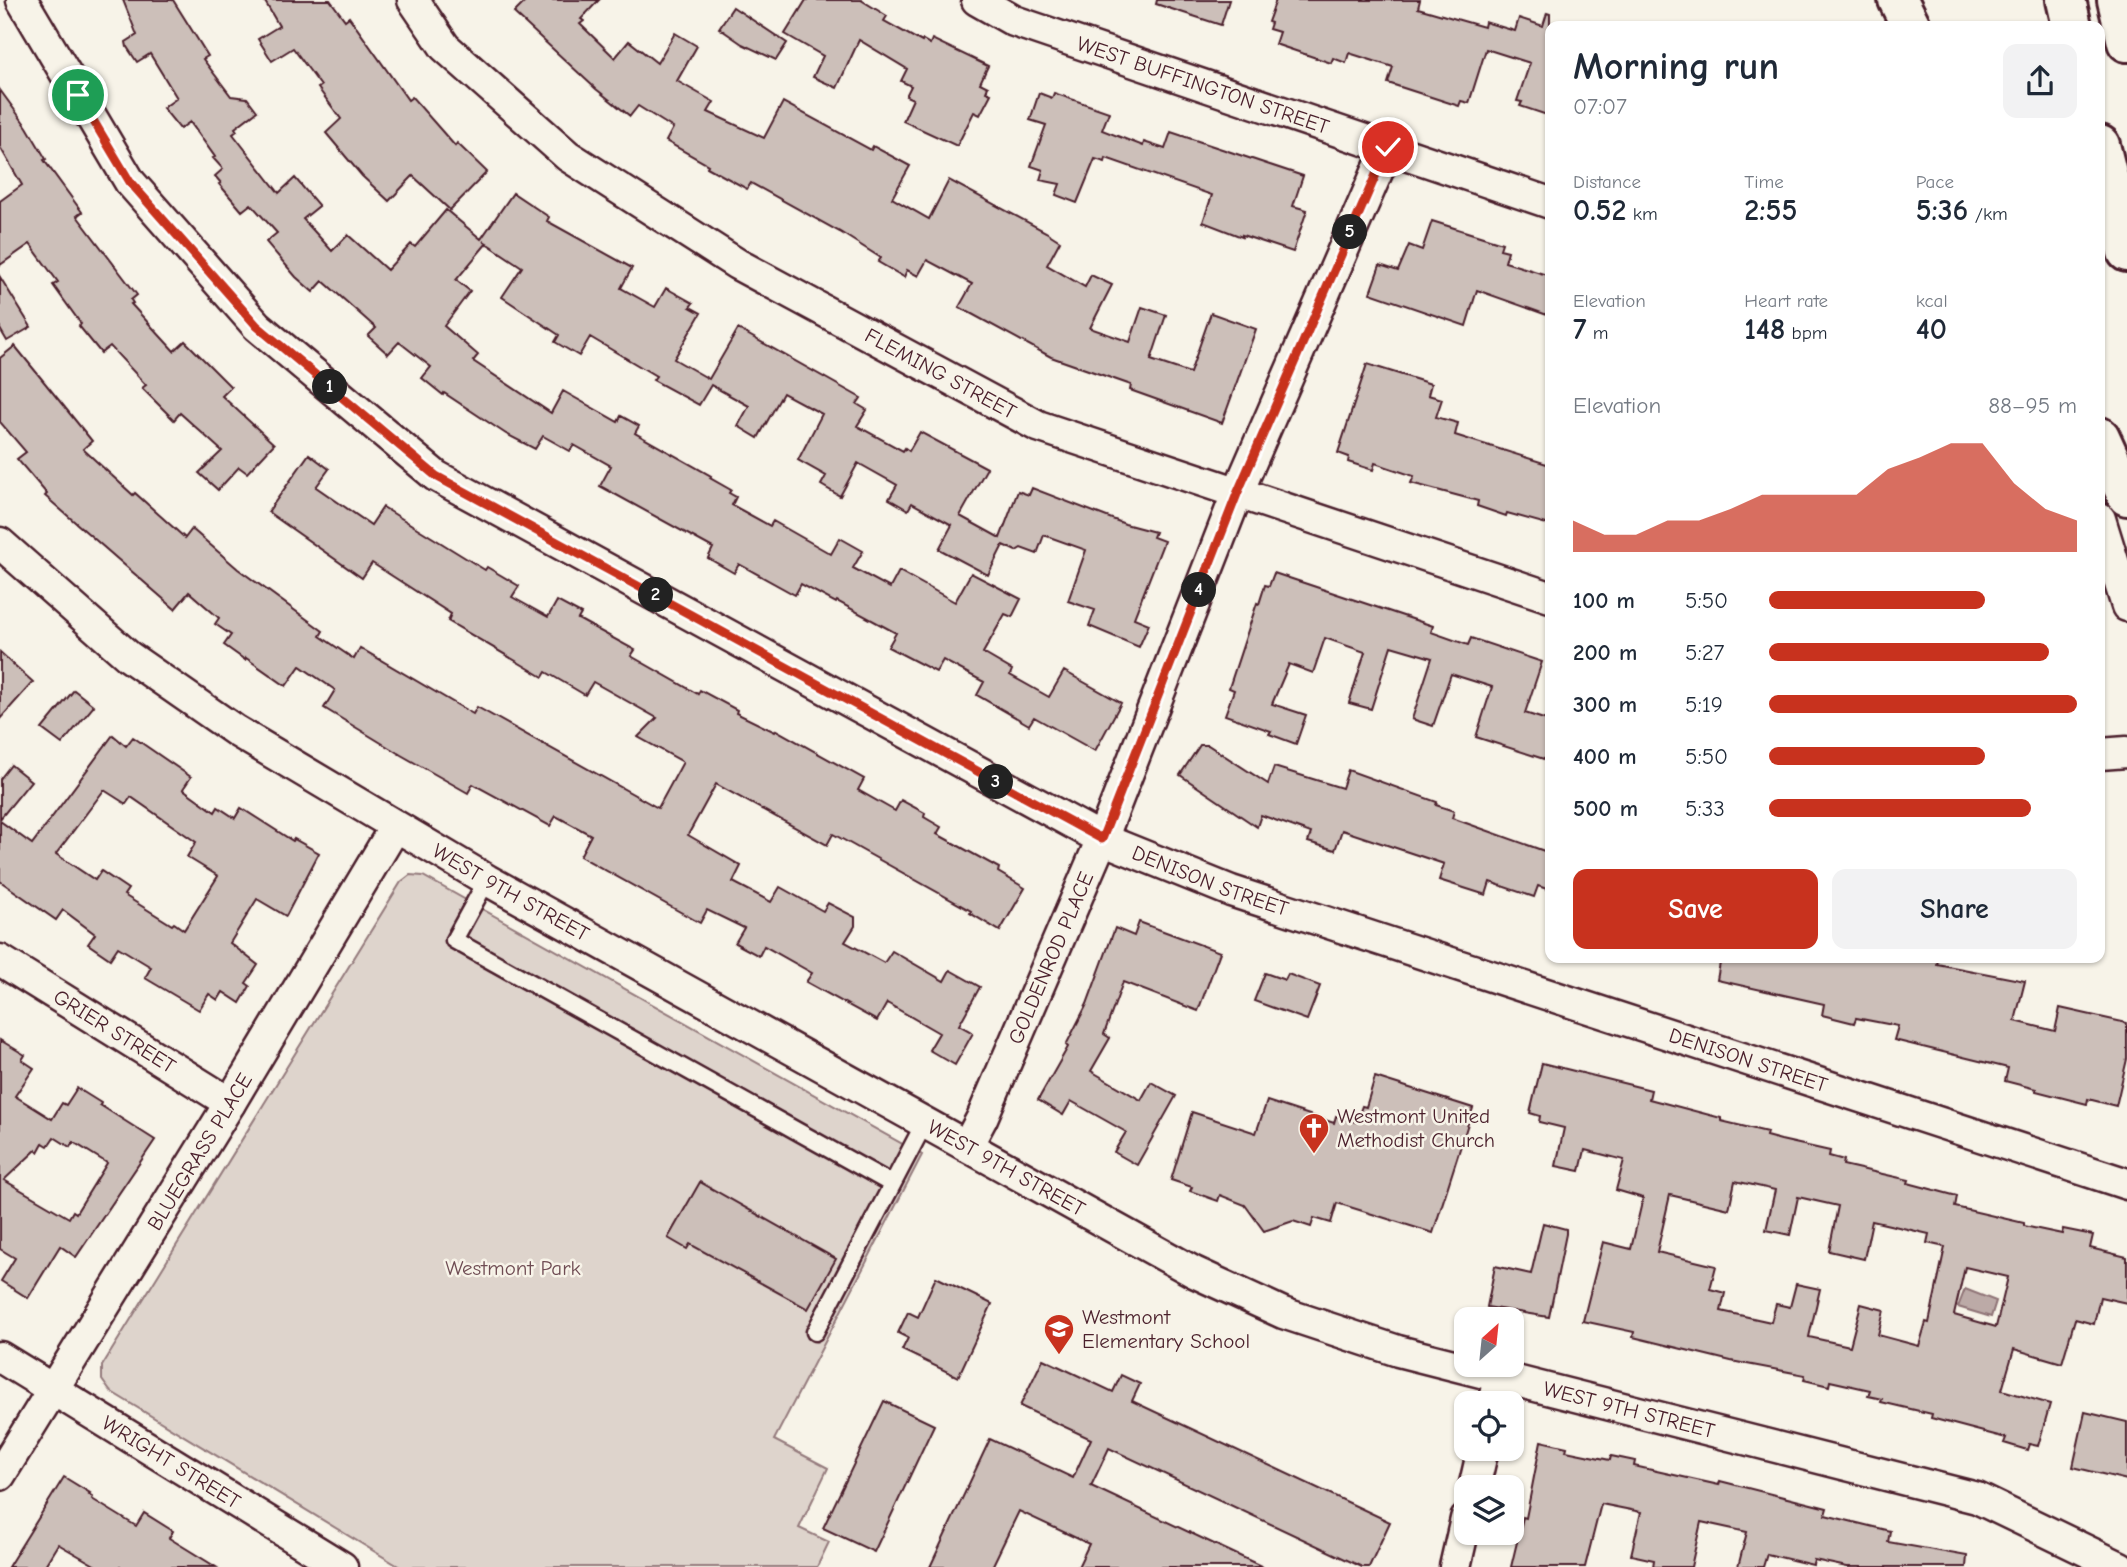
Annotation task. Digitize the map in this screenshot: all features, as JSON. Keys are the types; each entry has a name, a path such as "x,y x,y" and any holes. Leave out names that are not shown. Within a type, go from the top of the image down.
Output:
{"highway":[{"path":"1898,0 1908,21"},
{"path":"2066,0 2071,21"},
{"path":"2117,0 2127,42"},
{"path":"2105,165 2127,252"},
{"path":"2105,448 2127,496"}],"street":[{"name":"DENISON STREET","path":"22,0 130,182 257,326 436,476 1102,839 1231,891 2127,1184"},
{"name":"FLEMING STREET","path":"414,0 444,47 568,156 737,264 1038,426 1545,595"},
{"name":"WEST BUFFINGTON STREET","path":"977,0 1014,22 1545,201"},
{"name":"GOLDENROD PLACE","path":"967,1146 982,1118 1102,839 1237,494 1388,147"},
{"path":"2105,535 2127,606"},
{"name":"WEST 9TH STREET","path":"0,542 128,656 236,731 487,880 1194,1272 1283,1312 1398,1351 1496,1391"},
{"path":"2105,754 2127,752"},
{"name":"BLUEGRASS PLACE","path":"0,1475 230,1103 396,827"},
{"name":"GRIER STREET","path":"0,960 230,1103"},
{"name":"WRIGHT STREET","path":"0,1357 342,1567"},
{"name":"WEST 9TH STREET","path":"1524,1397 1977,1498 2120,1567"},
{"path":"1455,1567 1460,1545"}],"lane":[{"path":"487,880 454,940 892,1184"},
{"path":"815,1332 925,1122"}],"green space":[{"name":"Westmont Park","path":"410,875 423,876 922,1155 774,1440 828,1468 799,1528 829,1542 817,1567 400,1567 110,1391 102,1380 102,1366 401,882"}],"shaded area":[{"path":"1965,1289 1996,1301 1991,1317 1958,1307"}],"building":[{"path":"123,0 173,0 208,56 203,59 231,96 247,98 257,111 235,128 237,131 233,134 279,193 295,178 319,206 303,219 332,251 348,235 387,270 411,244 415,247 446,210 481,239 513,193 549,217 547,221 632,268 621,288 655,307 666,288 693,303 690,307 701,313 674,359 709,379 738,329 861,398 857,404 867,410 857,426 903,451 905,448 909,451 920,432 987,468 960,516 1000,538 1018,491 1029,495 1032,488 1125,524 1155,532 1153,537 1164,541 1134,618 1149,624 1139,647 1089,626 1095,610 1068,601 1086,550 1044,535 1037,554 1021,548 1016,551 1003,545 988,575 939,549 952,525 912,503 908,510 889,499 897,485 858,463 840,496 821,485 826,476 798,460 822,414 783,393 758,438 738,426 749,406 711,385 699,405 653,380 656,376 590,337 579,356 555,342 559,335 502,297 522,267 487,243 456,280 470,291 444,326 478,355 473,361 551,413 563,391 618,422 621,416 639,426 635,433 731,490 729,493 736,497 732,505 770,526 773,521 831,554 840,538 863,551 853,568 890,588 899,571 955,602 971,573 1021,599 1012,617 1005,614 983,653 1012,670 1010,675 1049,697 1064,671 1121,703 1095,751 1034,717 1029,725 977,695 984,682 943,660 936,672 888,647 896,633 837,601 836,603 801,584 795,595 739,564 734,573 708,558 713,548 600,486 611,466 574,445 570,451 543,436 535,449 506,434 444,393 443,395 422,378 431,367 399,342 388,354 368,336 376,328 323,281 313,292 296,277 266,242 277,233 251,204 242,211 219,184 221,183 215,176 223,169 190,122 180,129 163,108 177,98 150,54 137,62 127,47 126,42 137,35"},
{"path":"264,0 330,0 345,20 349,17 408,100 412,97 455,146 457,143 487,172 450,210 413,176 389,201 362,176 326,133 341,119 293,48 272,61 258,39 279,26"},
{"path":"527,0 599,0 581,19 584,21 580,24 615,58 629,41 657,63 675,33 697,46 677,81 714,102 708,112 764,138 783,102 871,150 873,146 910,166 892,198 929,219 949,180 1046,232 1060,241 1047,265 1085,287 1091,275 1112,285 1090,328 1130,342 1142,307 1166,315 1151,360 1190,373 1211,313 1256,329 1222,423 1130,390 1131,385 1051,357 959,307 972,284 927,260 918,276 907,270 904,277 878,262 881,258 840,232 751,183 747,189 707,167 708,165 666,141 673,128 638,106 630,116 596,89 514,13"},
{"path":"806,0 861,0 887,16 884,21 922,42 923,40 930,44 932,39 988,66 980,83 988,87 986,92 991,94 980,115 974,112 957,146 903,121 913,99 906,96 911,86 901,81 907,69 859,40 837,88 813,77 823,56 785,34"},
{"path":"1157,0 1229,0 1221,25 1156,4"},
{"path":"1276,0 1420,0 1418,8 1484,27 1485,22 1515,31 1519,18 1543,26 1547,13 1550,14 1550,21 1545,21 1545,114 1520,106 1522,102 1517,101 1530,63 1486,49 1469,103 1461,101 1459,106 1388,83 1393,67 1349,53 1346,63 1333,58 1331,63 1275,44 1279,32 1269,29 1271,23 1268,22"},
{"path":"733,7 787,43 776,60 742,44 719,28"},
{"path":"0,90 27,127 46,159 44,160 82,212 77,216 137,295 131,300 131,304 174,351 185,341 231,387 222,396 274,444 247,473 239,467 218,490 199,473 222,451 180,413 174,420 142,388 146,385 110,346 101,353 79,326 81,324 53,285 58,282 30,244 0,265 0,201 22,185 0,147"},
{"path":"1039,93 1052,98 1054,93 1109,112 1102,130 1143,146 1144,142 1165,149 1171,132 1303,176 1293,206 1307,210 1293,252 1203,222 1212,195 1106,158 1105,162 1095,159 1077,203 1056,195 1060,184 1040,180 1043,170 1031,166 1046,125 1030,120"},
{"path":"1432,221 1502,243 1500,249 1508,251 1505,262 1545,274 1545,314 1477,290 1466,326 1370,293 1380,265 1398,271 1409,245 1422,250"},
{"path":"0,277 31,327 7,341 0,329"},
{"path":"15,346 92,441 83,449 185,538 192,529 238,569 323,631 320,636 354,659 360,648 473,714 477,707 658,808 683,762 638,737 657,718 593,682 585,695 546,672 543,677 448,621 451,614 372,563 362,578 268,512 309,454 329,469 316,487 371,525 383,507 485,570 487,567 519,586 512,597 548,617 557,601 581,614 578,619 635,650 631,656 698,694 700,690 737,710 736,713 775,732 776,730 864,779 858,790 895,811 901,800 925,813 924,817 941,827 937,834 999,868 998,872 1025,888 1000,931 970,913 971,911 833,834 827,845 716,784 688,835 741,866 733,882 771,902 780,887 823,911 828,903 855,917 855,926 845,942 884,963 892,951 944,981 950,970 980,987 959,1025 973,1033 955,1065 929,1050 939,1033 887,1003 877,1021 806,982 812,973 764,946 759,956 735,943 744,928 707,910 700,923 580,856 591,835 556,816 550,826 473,784 468,793 401,755 324,708 335,690 300,666 286,686 224,645 231,635 215,624 219,618 189,592 175,609 45,496 47,494 17,459 26,452 0,422 0,358"},
{"path":"1367,364 1431,384 1428,395 1442,399 1436,417 1458,423 1455,435 1545,463 1545,524 1507,513 1506,516 1477,506 1478,501 1411,483 1414,476 1375,463 1373,470 1348,462 1349,457 1338,453"},
{"path":"1274,573 1433,626 1431,632 1468,645 1471,638 1542,662 1525,713 1545,719 1545,759 1476,737 1492,687 1451,674 1433,726 1412,719 1432,658 1391,646 1371,709 1349,703 1365,652 1325,638 1313,673 1289,664 1272,704 1306,715 1296,744 1269,734 1271,731 1225,715 1234,690 1229,688 1257,603 1259,604 1265,585 1269,586"},
{"path":"0,652 33,682 0,719"},
{"path":"74,690 94,706 62,744 42,729"},
{"path":"113,735 126,746 133,737 191,777 183,789 215,812 218,807 235,818 241,808 293,841 294,839 319,853 286,916 257,899 230,943 258,965 246,983 250,986 240,1003 223,992 218,1000 209,994 199,1010 145,978 151,967 118,947 110,959 88,944 95,934 63,910 56,920 0,881 0,821 32,844","holes":["104,790 126,804 131,797 196,842 187,857 218,876 184,930 124,895 128,889 101,871 95,880 56,854"]},
{"path":"1200,745 1208,745 1268,784 1274,767 1342,788 1348,770 1437,802 1436,805 1454,811 1452,818 1545,851 1545,888 1538,886 1534,897 1490,882 1486,895 1439,880 1444,864 1342,830 1335,850 1308,842 1311,833 1261,815 1257,827 1180,775"},
{"path":"11,765 31,781 0,819 0,779"},
{"path":"1139,922 1220,952 1198,1011 1123,982 1104,1034 1110,1038 1091,1071 1141,1100 1151,1082 1176,1096 1137,1165 1114,1152 1126,1132 1071,1101 1063,1115 1038,1100 1068,1047 1066,1045 1087,1004 1115,928 1134,936"},
{"path":"1720,963 1937,963 2025,981 2015,1021 2055,1031 2060,1008 2127,1023 2127,1059 2116,1106 2088,1099 2087,1104 2005,1081 2008,1068 1894,1040 1898,1026 1856,1018 1854,1023 1822,1015 1824,1004 1717,980"},
{"path":"1265,973 1285,980 1288,974 1320,986 1307,1020 1254,1001"},
{"path":"0,1040 25,1055 22,1060 34,1068 15,1096 52,1119 62,1103 66,1105 77,1088 155,1140 76,1257 60,1246 28,1298 1,1281 15,1258 0,1249","holes":["54,1137 70,1147 73,1142 107,1163 76,1213 73,1211 69,1218 4,1180 36,1150 38,1152 43,1143 48,1146"]},
{"path":"1542,1063 1651,1090 1649,1099 1767,1132 1766,1136 1830,1151 1829,1156 1844,1160 1843,1165 1909,1180 1908,1183 1957,1196 1955,1207 2062,1234 2063,1229 2093,1235 2090,1248 2127,1257 2127,1303 2100,1297 2094,1324 2075,1319 2062,1363 2014,1349 2002,1390 2050,1404 2038,1446 2029,1444 2027,1450 2004,1443 2006,1438 1931,1418 1932,1414 1881,1402 1882,1399 1868,1396 1870,1390 1830,1381 1829,1386 1804,1380 1805,1375 1731,1361 1633,1337 1634,1332 1583,1321 1603,1242 1631,1249 1643,1198 1616,1190 1624,1160 1585,1150 1580,1171 1556,1166 1564,1128 1539,1122 1540,1116 1530,1113","holes":["1735,1181 1775,1190 1766,1230 1790,1235 1798,1197 1838,1206 1829,1251 1864,1259 1872,1221 1929,1234 1927,1243 1945,1247 1929,1323 1926,1322 1919,1346 1878,1335 1884,1310 1861,1304 1850,1346 1809,1337 1820,1289 1796,1284 1790,1307 1776,1304 1771,1322 1721,1311 1725,1293 1710,1289 1716,1266 1657,1252 1670,1195 1729,1209","1965,1267 2008,1277 1996,1327 1954,1315"]},
{"name":"Westmont United Methodist Church","path":"1375,1077 1473,1108 1433,1233 1337,1203 1331,1223 1314,1218 1311,1227 1293,1221 1264,1231 1245,1205 1220,1195 1218,1201 1190,1191 1192,1187 1171,1180 1192,1112 1256,1133 1267,1101 1334,1123 1336,1116 1356,1122 1362,1106 1366,1107"},
{"path":"700,1182 836,1259 808,1309 690,1244 687,1249 668,1238"},
{"path":"1543,1223 1566,1229 1549,1317 1524,1313 1524,1307 1487,1307 1495,1266 1531,1274"},
{"path":"936,1277 992,1304 958,1377 902,1350 908,1338 898,1333 908,1312 918,1317"},
{"path":"1043,1359 1113,1392 1121,1375 1140,1384 1132,1401 1390,1522 1369,1567 1362,1567 1109,1448 1091,1486 1263,1567 1078,1567 1089,1544 1019,1511 992,1567 930,1567 990,1439 1073,1478 1091,1439 1020,1406"},
{"path":"884,1401 934,1425 874,1552 823,1528"},
{"path":"2085,1412 2127,1422 2127,1480 2073,1467"},
{"path":"1541,1441 1567,1447 1566,1451 1610,1460 1611,1456 1635,1461 1634,1466 1719,1485 1720,1481 1827,1508 1825,1515 1890,1531 1888,1542 1967,1556 1966,1567 1847,1567 1814,1560 1813,1565 1767,1554 1763,1567 1738,1567 1747,1532 1701,1522 1691,1567 1653,1567 1654,1560 1631,1555 1641,1512 1601,1504 1585,1567 1511,1567 1516,1545 1524,1545 1524,1517 1526,1518"},
{"path":"64,1477 90,1493 92,1499 136,1526 144,1513 173,1531 169,1538 216,1567 98,1567 58,1544 44,1567 8,1567"}],"place":[{"name":"Westmont United Methodist Church","path":"1314,1155"},
{"name":"Westmont Elementary School","path":"1059,1356"}],"route":[{"path":"78,95 130,182 257,326 436,476 1102,839 1237,494 1388,147"}]}
